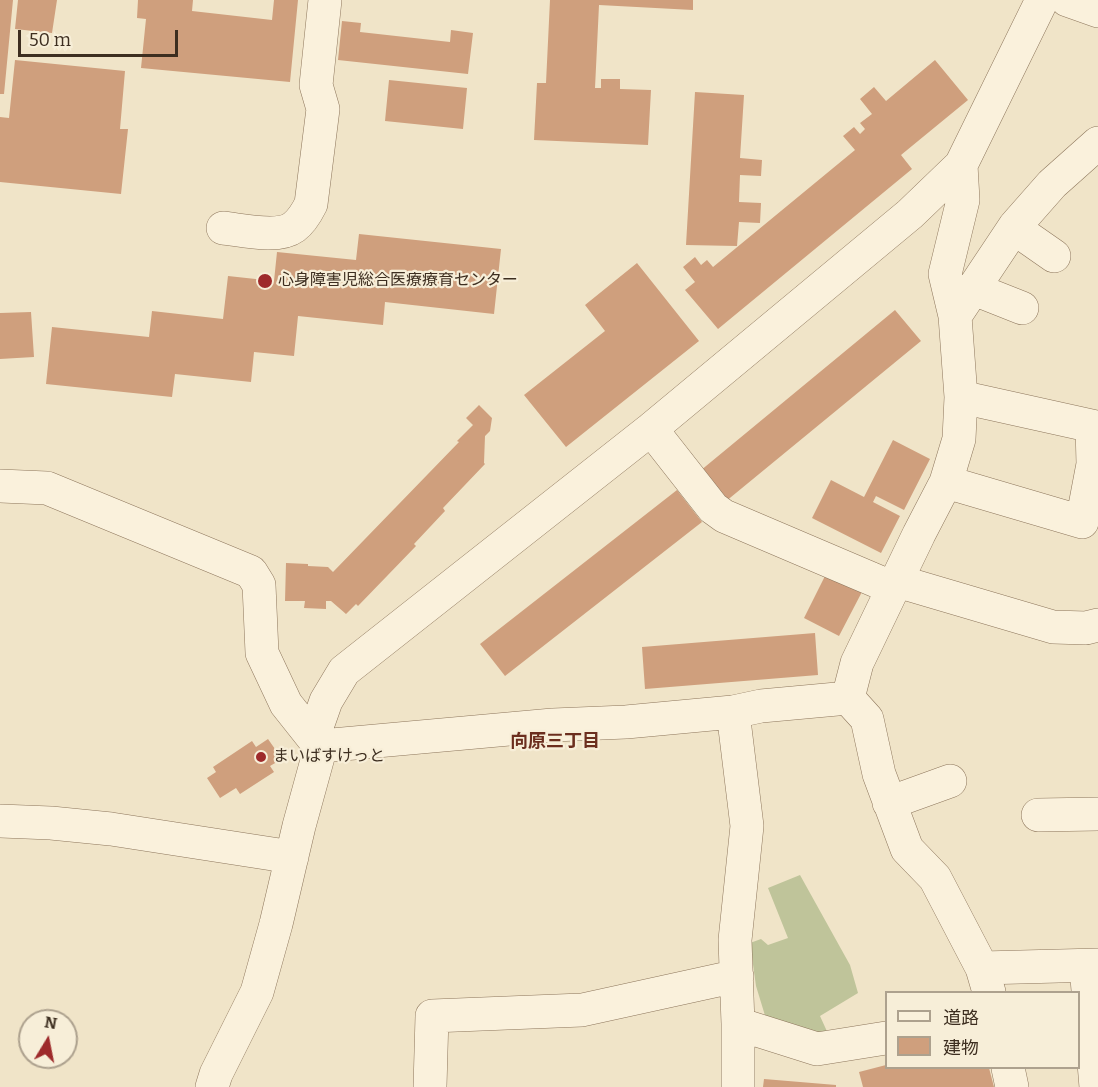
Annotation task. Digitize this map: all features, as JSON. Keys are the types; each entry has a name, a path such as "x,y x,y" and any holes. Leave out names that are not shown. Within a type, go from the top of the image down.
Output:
{"street":[{"path":"222,228 276,233 293,228 311,204 323,109 316,85 325,0"},
{"path":"212,1087 216,1074 257,992 292,858 319,731 344,671 651,429 910,214 961,165 1042,0"},
{"path":"1067,0 1098,11"},
{"path":"955,316 1015,226 1052,184 1097,145"},
{"path":"848,698 857,663 946,482 959,439 961,397 955,316 945,274 963,200 961,165"},
{"path":"1015,226 1021,233 1054,256"},
{"path":"974,288 1022,308"},
{"path":"946,482 1082,522 1093,464 1092,426 961,397"},
{"path":"651,429 712,508 724,516 895,585 1053,627 1086,628 1098,625"},
{"path":"0,486 47,488 251,572 259,585 262,653 286,704 319,731 626,722 848,698"},
{"path":"848,698 867,719 879,774 907,849 934,878 986,980 1092,965 1096,1087"},
{"path":"734,712 747,826 735,940 738,1087"},
{"path":"890,802 950,781"},
{"path":"1038,815 1098,814"},
{"path":"0,821 111,829 292,858"},
{"path":"430,1087 432,1016 582,1010 736,976"},
{"path":"738,1024 817,1050 885,1038"},
{"path":"1008,1069 1012,1087"}],"green space":[{"path":"800,875 850,965 858,993 820,1016 830,1038 767,1022 756,986 750,943 761,939 768,945 788,938 768,888"}],"building":[{"path":"0,0 13,0 4,94 0,94"},
{"path":"18,0 57,0 52,33 15,29"},
{"path":"138,0 193,0 192,11 272,20 274,0 298,0 290,82 141,68 146,19 137,18"},
{"path":"550,0 693,0 693,10 599,5 595,88 601,88 601,79 620,79 620,89 651,90 648,145 534,140 537,83 546,83"},
{"path":"342,21 361,23 360,32 450,42 451,30 473,33 468,74 338,60"},
{"path":"15,60 125,71 120,129 128,129 121,194 0,182 0,117 9,118"},
{"path":"935,60 968,100 901,155 912,169 718,329 685,290 695,282 683,267 695,257 701,265 707,260 713,267 855,150 843,136 854,127 860,134 865,129 860,123 872,114 860,99 874,87 886,101"},
{"path":"389,80 467,88 463,129 385,121"},
{"path":"695,92 744,95 740,158 762,160 761,176 740,175 739,202 761,203 760,223 739,222 737,246 686,245"},
{"path":"359,234 501,249 494,314 385,302 383,325 298,316 294,356 254,352 251,382 175,374 172,397 46,384 52,327 149,337 152,311 223,319 228,276 274,281 277,252 356,260"},
{"path":"637,263 699,341 566,447 524,395 605,331 585,305"},
{"path":"895,310 921,341 725,502 700,471"},
{"path":"31,312 34,357 0,359 0,313"},
{"path":"479,405 492,418 490,431 485,436 485,464 443,508 445,511 414,544 416,546 358,606 356,604 346,614 331,601 326,601 326,609 304,608 305,601 285,601 286,563 328,567 333,572 459,442 457,441 473,425 466,418"},
{"path":"893,440 930,459 904,510 876,496 873,502 900,516 881,553 812,518 831,480 864,497"},
{"path":"677,490 702,522 505,676 480,644"},
{"path":"828,570 864,588 839,636 804,618"},
{"path":"815,633 818,675 645,689 642,647"},
{"path":"268,739 282,759 270,766 274,772 240,794 236,788 220,798 207,778 216,772 213,767 252,741 256,747"},
{"path":"885,1065 885,1069 989,1069 994,1087 863,1087 859,1072"},
{"path":"764,1079 836,1085 836,1087 763,1087"}],"place":[{"name":"心身障害児総合医療療育センター","path":"265,281"},
{"name":"まいばすけっと","path":"261,757"}],"district":[{"name":"向原三丁目","path":"555,742"}]}
